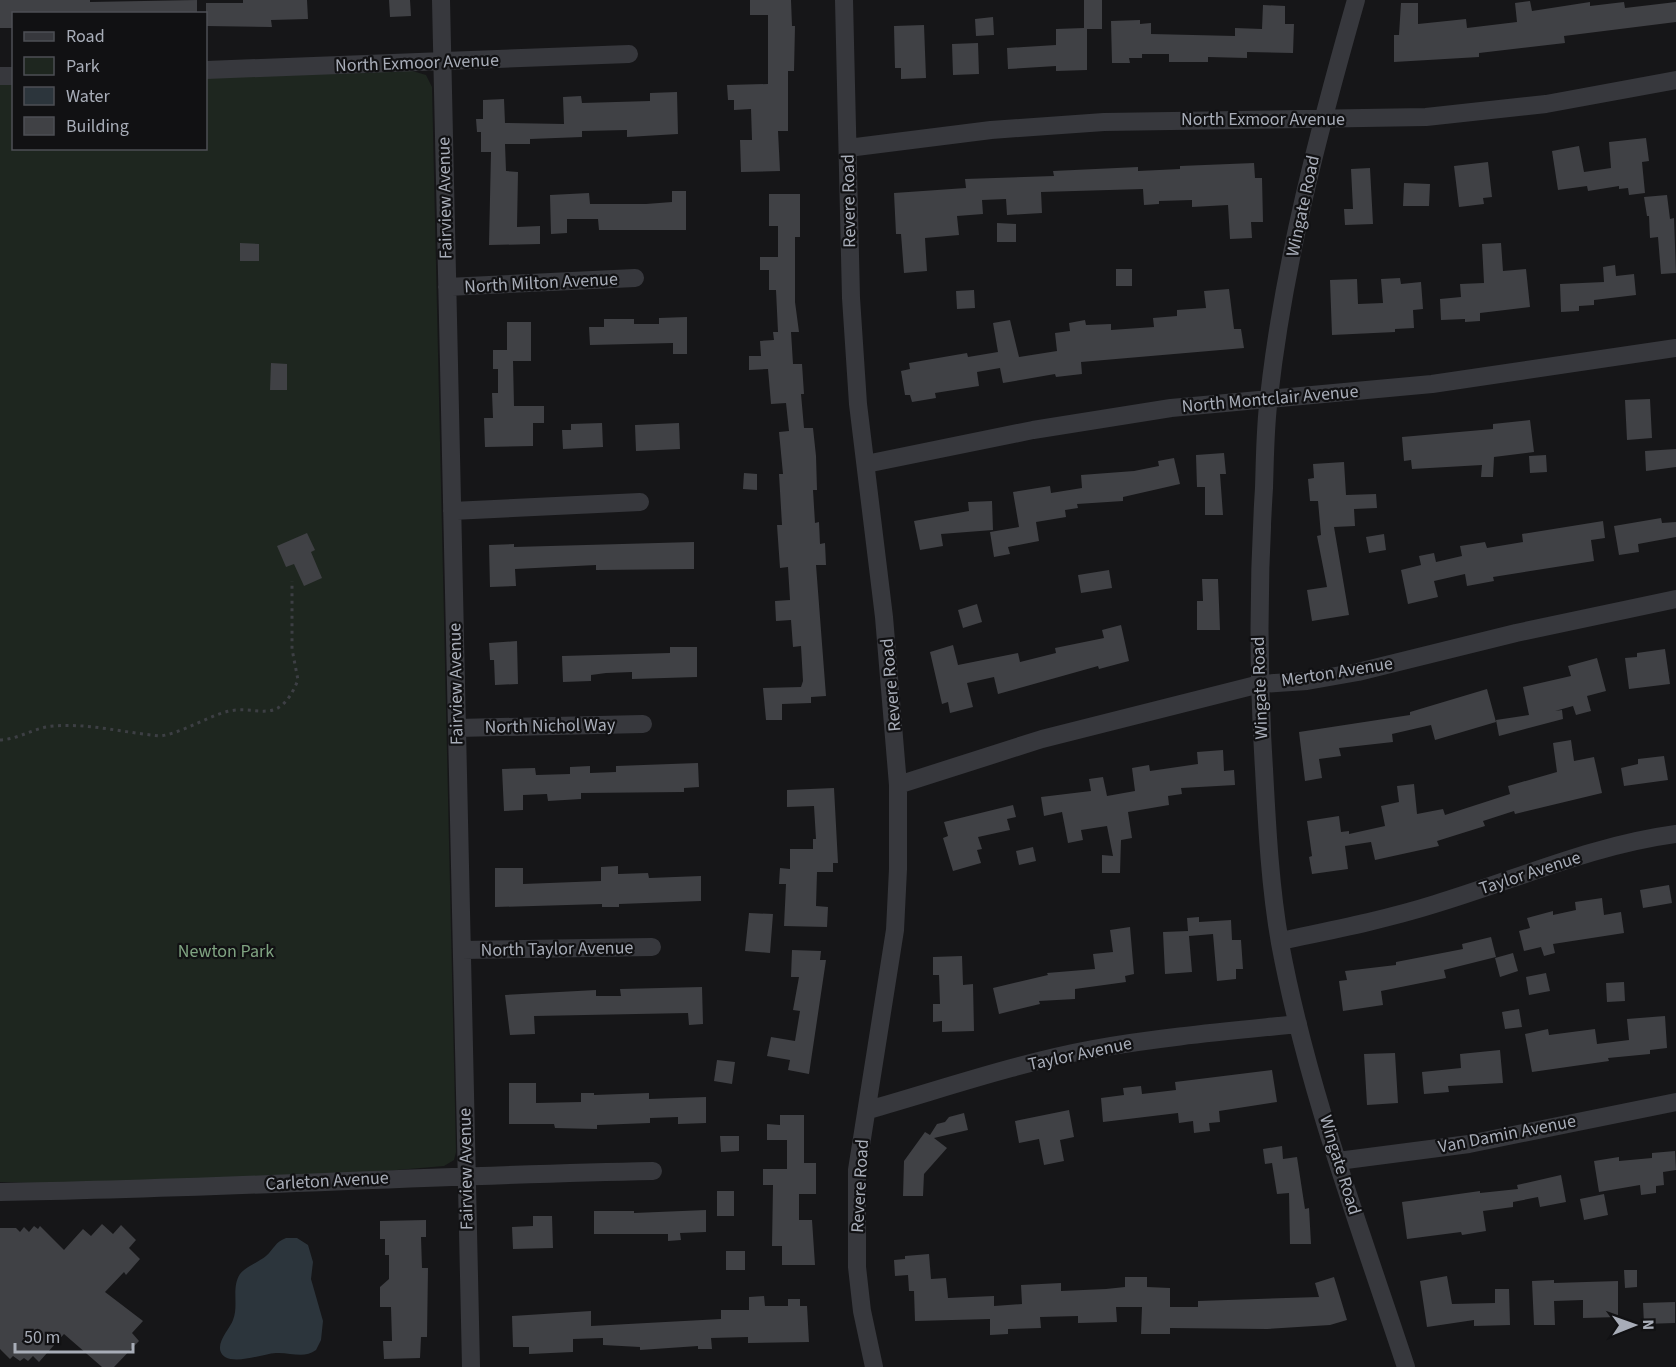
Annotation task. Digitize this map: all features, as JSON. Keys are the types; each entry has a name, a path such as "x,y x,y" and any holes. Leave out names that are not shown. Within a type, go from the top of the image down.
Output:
{"street":[{"name":"Fairview Avenue","path":"441,0 471,1367"},
{"name":"Revere Road","path":"844,0 851,298 858,404 884,617 898,785 895,930 857,1170 857,1267 862,1311 874,1367"},
{"name":"Wingate Road","path":"1356,0 1323,118 1291,259 1269,398 1260,547 1260,684 1267,817 1280,941 1298,1024 1338,1161 1406,1367"},
{"name":"North Exmoor Avenue","path":"207,70 629,54"},
{"name":"North Exmoor Avenue","path":"848,148 991,130 1104,122 1426,117 1490,112 1676,80"},
{"name":"North Milton Avenue","path":"447,287 635,278"},
{"name":"North Montclair Avenue","path":"866,464 1074,423 1171,408 1443,382 1676,348"},
{"path":"452,511 640,502"},
{"name":"Merton Avenue","path":"898,785 1053,736 1260,684 1307,681 1359,672 1526,630 1676,599"},
{"name":"North Nichol Way","path":"457,728 643,724"},
{"name":"Taylor Avenue","path":"1280,941 1373,922 1455,898 1558,862 1676,834"},
{"name":"North Taylor Avenue","path":"462,950 651,947"},
{"name":"Taylor Avenue","path":"868,1110 1038,1061 1092,1049 1162,1038 1298,1024"},
{"name":"Van Damin Avenue","path":"1338,1161 1469,1144 1676,1102"},
{"name":"Carleton Avenue","path":"0,1192 157,1190 466,1174 653,1171"}],"path":[{"path":"0,740 27,735 41,727 73,725 161,736 175,734 224,712 271,711 284,705 298,680 292,649 292,581"}],"green space":[{"name":"Newton Park","path":"409,70 426,75 432,87 456,1152 454,1160 444,1166 362,1173 77,1184 0,1182 0,85 12,84 12,150 207,150 207,77"}],"water":[{"path":"286,1238 297,1238 308,1245 313,1262 311,1279 323,1321 321,1340 316,1350 302,1355 276,1353 250,1358 225,1357 220,1348 235,1314 237,1279 245,1269 266,1256"}],"building":[{"path":"0,0 90,0 90,2 197,0 197,12 12,12 12,28 0,28"},
{"path":"243,0 307,0 308,19 271,20 272,27 207,26 206,3 243,3"},
{"path":"389,0 410,0 411,16 390,17"},
{"path":"750,0 791,0 792,26 795,26 794,71 788,71 788,131 778,131 780,171 741,172 740,140 752,140 751,109 734,110 734,100 728,100 727,85 768,84 768,15 750,15"},
{"path":"1084,0 1102,0 1102,29 1087,29 1087,70 1056,71 1056,66 1008,69 1007,48 1056,45 1056,29 1084,28"},
{"path":"1530,1 1532,11 1590,2 1590,6 1624,2 1625,8 1676,2 1676,22 1564,36 1565,43 1479,53 1479,57 1394,62 1394,35 1399,35 1401,3 1418,3 1418,24 1466,19 1467,28 1517,22 1515,3"},
{"path":"1263,5 1285,6 1285,24 1294,24 1293,53 1247,52 1247,58 1208,57 1208,62 1169,62 1169,54 1142,54 1142,58 1129,58 1130,63 1112,63 1111,21 1140,20 1140,24 1151,23 1151,34 1235,36 1235,28 1262,29"},
{"path":"993,17 994,35 976,36 975,19"},
{"path":"924,25 926,78 901,79 901,68 895,68 894,26"},
{"path":"978,43 979,74 953,75 952,44"},
{"path":"677,92 678,134 627,137 627,130 582,131 582,137 530,139 530,144 505,144 506,171 518,172 517,227 540,226 540,244 489,245 491,152 481,152 481,132 477,132 476,119 483,119 483,100 504,99 505,123 564,124 563,97 581,96 582,103 650,101 650,93"},
{"path":"1646,138 1649,161 1642,162 1645,193 1629,195 1628,188 1619,189 1619,186 1588,191 1587,186 1558,190 1552,151 1579,146 1584,172 1611,168 1609,142"},
{"path":"1488,162 1492,197 1483,198 1484,204 1459,207 1454,166"},
{"path":"1254,163 1255,178 1262,178 1263,222 1251,222 1252,238 1230,239 1228,205 1192,207 1192,200 1159,201 1159,204 1144,205 1143,189 1041,192 1042,213 1007,215 1006,199 982,200 983,214 957,216 959,235 925,238 927,271 904,273 901,234 896,234 894,193 966,188 965,179 1054,176 1053,171 1138,167 1138,171 1180,169 1180,166"},
{"path":"1370,168 1373,224 1345,225 1344,209 1353,209 1351,169"},
{"path":"1404,183 1430,184 1429,206 1403,206"},
{"path":"672,191 686,191 686,230 599,230 598,219 567,219 567,233 551,234 550,195 589,193 590,204 646,204 672,202"},
{"path":"769,194 800,194 800,237 795,237 795,302 799,332 791,332 793,364 802,364 804,394 801,394 804,428 813,428 817,490 813,490 815,523 819,522 820,544 825,543 826,565 816,565 826,696 811,697 811,703 782,704 782,720 766,720 763,688 801,687 803,681 801,646 793,647 791,620 776,621 775,601 790,600 788,567 780,568 777,525 782,525 779,474 783,474 779,432 789,431 786,403 771,404 768,369 749,370 749,356 761,356 760,341 774,340 773,332 778,332 776,290 769,290 769,270 760,270 760,257 778,257 778,226 769,226"},
{"path":"1667,195 1670,219 1674,218 1676,273 1661,274 1658,237 1650,238 1649,216 1647,216 1644,197"},
{"path":"997,223 1016,224 1016,242 997,242"},
{"path":"240,243 259,244 259,261 240,261"},
{"path":"1501,243 1503,271 1526,269 1530,307 1480,313 1480,321 1441,320 1440,299 1461,297 1460,284 1484,283 1482,244"},
{"path":"1615,265 1616,276 1634,274 1636,295 1594,300 1594,305 1579,306 1579,311 1561,312 1560,284 1604,282 1603,267"},
{"path":"1116,269 1132,269 1132,286 1116,286"},
{"path":"1400,278 1401,284 1421,282 1423,309 1413,310 1414,328 1395,329 1395,332 1332,335 1330,280 1357,279 1358,304 1383,303 1381,279"},
{"path":"1229,289 1234,329 1241,329 1244,348 1081,362 1082,374 1056,377 1055,374 1003,383 1000,368 977,372 979,386 935,393 936,398 912,402 910,395 905,395 901,371 910,369 909,363 967,353 968,357 998,352 993,323 1010,320 1019,357 1057,351 1055,333 1070,331 1069,323 1085,320 1086,325 1111,324 1111,330 1154,327 1153,318 1177,316 1177,310 1206,308 1204,291"},
{"path":"974,290 975,308 957,309 956,291"},
{"path":"687,317 687,354 673,354 673,343 590,345 589,327 604,327 604,319 634,319 634,324 659,324 659,318"},
{"path":"507,322 531,322 531,361 513,361 514,406 544,406 544,423 533,423 533,446 485,447 484,418 493,418 492,393 498,393 498,369 493,369 493,350 507,350"},
{"path":"271,363 287,364 287,390 270,390"},
{"path":"1650,399 1652,438 1627,440 1625,400"},
{"path":"1530,420 1534,452 1494,457 1493,477 1481,477 1482,465 1412,469 1411,460 1404,461 1402,437 1493,429 1493,424"},
{"path":"602,423 603,447 563,449 562,430 571,430 571,424"},
{"path":"679,423 680,449 636,451 635,425"},
{"path":"1676,449 1676,467 1646,471 1645,451"},
{"path":"1224,453 1226,474 1220,474 1223,515 1205,515 1205,487 1197,487 1196,455"},
{"path":"1546,455 1547,472 1530,473 1529,456"},
{"path":"1174,458 1180,484 1123,497 1123,501 1077,504 1078,508 1065,510 1066,517 1036,522 1039,541 1008,547 1010,554 994,557 990,532 1019,527 1013,492 1050,486 1051,493 1082,488 1081,475 1134,471 1159,466 1158,461"},
{"path":"1344,462 1346,495 1376,494 1377,508 1354,509 1355,526 1334,527 1349,615 1312,621 1307,590 1327,587 1317,536 1321,535 1318,501 1310,501 1308,479 1314,478 1313,464"},
{"path":"744,473 757,474 757,490 743,489"},
{"path":"992,501 993,530 941,534 943,546 920,550 914,521 969,511 968,502"},
{"path":"1661,518 1662,523 1676,522 1676,537 1638,544 1639,552 1619,555 1614,526"},
{"path":"1603,521 1605,538 1591,540 1594,561 1493,577 1494,581 1467,586 1465,574 1434,581 1438,597 1408,604 1401,570 1421,565 1419,556 1434,553 1436,562 1462,556 1460,546 1485,542 1487,548 1523,542 1522,534"},
{"path":"307,533 315,550 311,552 322,578 304,586 294,564 286,567 277,546"},
{"path":"1384,534 1386,550 1369,553 1366,537"},
{"path":"694,542 694,569 596,570 596,565 515,569 516,586 490,587 489,545 514,544 514,547"},
{"path":"1109,570 1112,588 1081,593 1078,575"},
{"path":"1202,579 1218,579 1220,630 1197,630 1197,601 1203,601"},
{"path":"977,604 982,622 963,628 958,610"},
{"path":"1121,625 1129,661 1099,669 1098,666 998,694 994,677 967,683 973,707 950,713 948,702 942,704 930,652 953,645 958,665 1018,653 1020,662 1056,653 1055,648 1104,638 1102,630"},
{"path":"517,641 518,684 495,685 494,660 490,660 489,643"},
{"path":"670,647 697,647 697,677 632,679 632,672 591,675 591,681 563,682 562,656 670,653"},
{"path":"1665,649 1670,684 1629,689 1625,658 1637,657 1637,653"},
{"path":"1597,658 1606,691 1587,696 1591,711 1576,715 1573,706 1555,711 1562,710 1563,719 1499,736 1496,720 1529,715 1523,687 1571,676 1568,666"},
{"path":"1487,689 1496,722 1435,740 1431,725 1392,734 1393,742 1339,748 1341,756 1319,759 1322,778 1305,781 1299,732 1410,715 1410,712"},
{"path":"1571,740 1574,761 1594,757 1602,793 1515,814 1514,811 1483,821 1485,826 1437,841 1439,846 1375,860 1371,842 1345,846 1348,869 1312,874 1307,821 1339,816 1341,832 1349,831 1349,834 1385,826 1381,806 1399,802 1397,786 1414,784 1417,814 1443,809 1445,815 1510,794 1508,786 1557,772 1553,743"},
{"path":"1223,750 1224,771 1234,770 1235,785 1181,788 1182,794 1168,796 1169,805 1128,812 1132,838 1121,840 1120,873 1102,873 1102,855 1113,856 1107,826 1081,830 1083,840 1068,843 1062,812 1044,816 1041,797 1091,791 1089,779 1103,777 1107,796 1135,791 1132,768 1149,765 1150,771 1198,764 1197,752"},
{"path":"1664,756 1668,780 1624,786 1621,768 1638,764 1638,759"},
{"path":"698,763 699,787 684,788 684,792 581,793 581,799 548,801 547,794 523,795 523,810 504,811 502,769 535,768 536,775 570,774 570,767 590,766 590,773 616,772 616,766"},
{"path":"834,788 838,863 833,863 833,872 817,872 816,906 828,907 827,927 784,926 786,884 779,884 780,868 790,869 790,849 813,849 813,839 816,839 814,806 787,807 787,790"},
{"path":"1013,805 1016,817 1007,819 1010,830 978,837 982,849 977,850 981,863 953,871 943,838 948,836 944,822"},
{"path":"1033,847 1036,861 1019,865 1016,851"},
{"path":"618,866 618,874 648,873 649,878 701,876 701,901 619,904 619,907 602,907 602,904 495,907 495,868 523,868 523,884 601,881 601,867"},
{"path":"1669,885 1672,903 1643,908 1640,890"},
{"path":"1602,898 1604,915 1621,912 1624,933 1553,944 1555,953 1544,956 1541,947 1524,951 1519,931 1530,928 1527,918 1553,911 1553,915 1576,910 1575,902"},
{"path":"749,913 773,914 770,953 745,951"},
{"path":"1199,917 1199,922 1231,920 1232,940 1241,940 1243,969 1236,969 1236,979 1217,981 1213,934 1189,936 1192,972 1165,974 1163,932 1188,931 1187,918"},
{"path":"1130,927 1134,974 1125,976 1126,982 1075,989 1075,999 1039,1001 1040,1004 999,1014 993,988 1048,975 1047,973 1095,969 1093,954 1113,952 1110,930"},
{"path":"1491,937 1496,957 1444,970 1446,978 1381,991 1383,1005 1343,1011 1339,981 1347,980 1345,971 1396,965 1396,962 1463,949 1462,944"},
{"path":"792,950 821,951 820,960 826,960 809,1074 788,1070 790,1060 767,1056 771,1037 795,1041 800,1011 793,1010 799,977 791,977"},
{"path":"1513,953 1518,971 1500,977 1495,958"},
{"path":"962,956 963,985 973,984 974,1031 942,1032 942,1021 933,1022 933,1004 940,1004 939,975 933,975 933,957"},
{"path":"1546,973 1550,991 1529,995 1526,977"},
{"path":"1624,982 1625,1001 1607,1002 1606,983"},
{"path":"702,987 703,1024 689,1025 688,1013 534,1016 535,1034 510,1035 505,995 596,990 596,996 621,996 620,989"},
{"path":"1519,1009 1522,1027 1505,1029 1502,1012"},
{"path":"1665,1016 1667,1048 1650,1050 1650,1054 1608,1058 1609,1061 1532,1072 1525,1034 1548,1029 1549,1035 1595,1029 1597,1044 1629,1040 1627,1019"},
{"path":"1500,1050 1503,1083 1448,1086 1449,1092 1424,1094 1422,1072 1461,1068 1460,1054"},
{"path":"1395,1053 1398,1103 1367,1105 1364,1054"},
{"path":"717,1060 735,1062 732,1084 714,1081"},
{"path":"1272,1070 1277,1102 1219,1111 1220,1122 1209,1123 1210,1131 1194,1133 1193,1121 1179,1123 1178,1113 1103,1122 1101,1098 1124,1095 1123,1088 1141,1086 1142,1094 1176,1090 1175,1082"},
{"path":"509,1083 536,1083 536,1103 581,1102 581,1093 594,1093 594,1095 649,1093 649,1099 706,1097 706,1123 678,1124 678,1117 650,1118 650,1123 597,1125 597,1129 555,1128 554,1124 509,1124"},
{"path":"1069,1110 1074,1137 1060,1140 1064,1161 1044,1165 1039,1139 1019,1143 1015,1121"},
{"path":"964,1113 968,1130 934,1138 947,1148 924,1174 923,1196 903,1196 904,1161 925,1132 930,1135 937,1124 945,1122 949,1117"},
{"path":"780,1115 804,1115 804,1163 816,1163 816,1194 799,1194 799,1220 812,1220 815,1265 782,1265 782,1246 772,1246 773,1185 763,1185 763,1169 787,1169 787,1140 767,1140 767,1124 780,1125"},
{"path":"720,1136 739,1136 739,1151 721,1152"},
{"path":"1282,1146 1283,1159 1297,1157 1305,1209 1309,1208 1311,1244 1290,1244 1289,1193 1277,1194 1272,1163 1265,1164 1263,1149"},
{"path":"1675,1151 1676,1170 1663,1172 1664,1185 1656,1186 1656,1193 1641,1195 1640,1185 1599,1192 1594,1161 1619,1157 1619,1161 1652,1158 1652,1153"},
{"path":"1561,1175 1566,1202 1540,1207 1538,1197 1513,1202 1513,1207 1483,1211 1486,1231 1407,1239 1402,1202 1480,1191 1480,1193 1518,1189 1517,1185"},
{"path":"717,1191 734,1191 734,1216 717,1216"},
{"path":"1604,1194 1608,1215 1584,1220 1580,1199"},
{"path":"706,1210 706,1232 680,1233 681,1240 668,1241 668,1234 594,1234 594,1211 634,1211 634,1213"},
{"path":"533,1216 552,1216 553,1248 513,1249 512,1227 533,1226"},
{"path":"426,1220 426,1237 421,1237 422,1268 428,1268 427,1337 421,1337 420,1358 384,1359 383,1341 392,1341 391,1307 380,1307 380,1287 389,1279 389,1255 385,1255 385,1239 380,1239 380,1221"},
{"path":"102,1224 113,1234 121,1225 136,1240 129,1248 140,1259 126,1275 124,1272 105,1292 143,1321 132,1333 139,1341 114,1367 102,1367 64,1334 39,1362 33,1356 28,1361 24,1358 20,1361 13,1356 10,1359 0,1349 0,1228 16,1228 20,1232 24,1227 29,1232 34,1226 38,1229 40,1226 64,1250 83,1229 91,1236"},
{"path":"726,1251 745,1251 745,1270 726,1270"},
{"path":"929,1254 931,1279 946,1278 948,1298 994,1296 994,1306 1022,1304 1021,1285 1061,1283 1061,1291 1106,1289 1125,1287 1125,1277 1147,1277 1147,1287 1170,1288 1170,1307 1198,1307 1198,1301 1319,1297 1315,1283 1334,1277 1347,1320 1330,1325 1267,1329 1170,1328 1170,1334 1141,1334 1142,1307 1116,1307 1117,1322 1078,1323 1078,1316 1040,1317 1041,1328 1008,1329 1008,1334 990,1335 990,1319 915,1321 914,1291 909,1291 908,1275 895,1276 894,1260 905,1259 905,1256"},
{"path":"1624,1270 1637,1270 1637,1287 1625,1288"},
{"path":"1447,1276 1452,1304 1495,1303 1495,1289 1509,1289 1510,1325 1474,1326 1474,1320 1427,1327 1420,1281"},
{"path":"1554,1280 1554,1283 1618,1281 1618,1317 1583,1318 1583,1300 1554,1301 1555,1325 1534,1325 1532,1281"},
{"path":"764,1296 765,1306 788,1306 788,1299 800,1299 800,1306 807,1306 809,1342 748,1343 748,1337 711,1338 712,1349 698,1349 698,1346 640,1350 640,1347 603,1345 603,1338 573,1339 573,1352 529,1354 529,1347 513,1347 512,1316 591,1311 591,1326 721,1319 721,1310 749,1310 749,1297"},
{"path":"1675,1302 1675,1323 1644,1324 1643,1303"}]}
